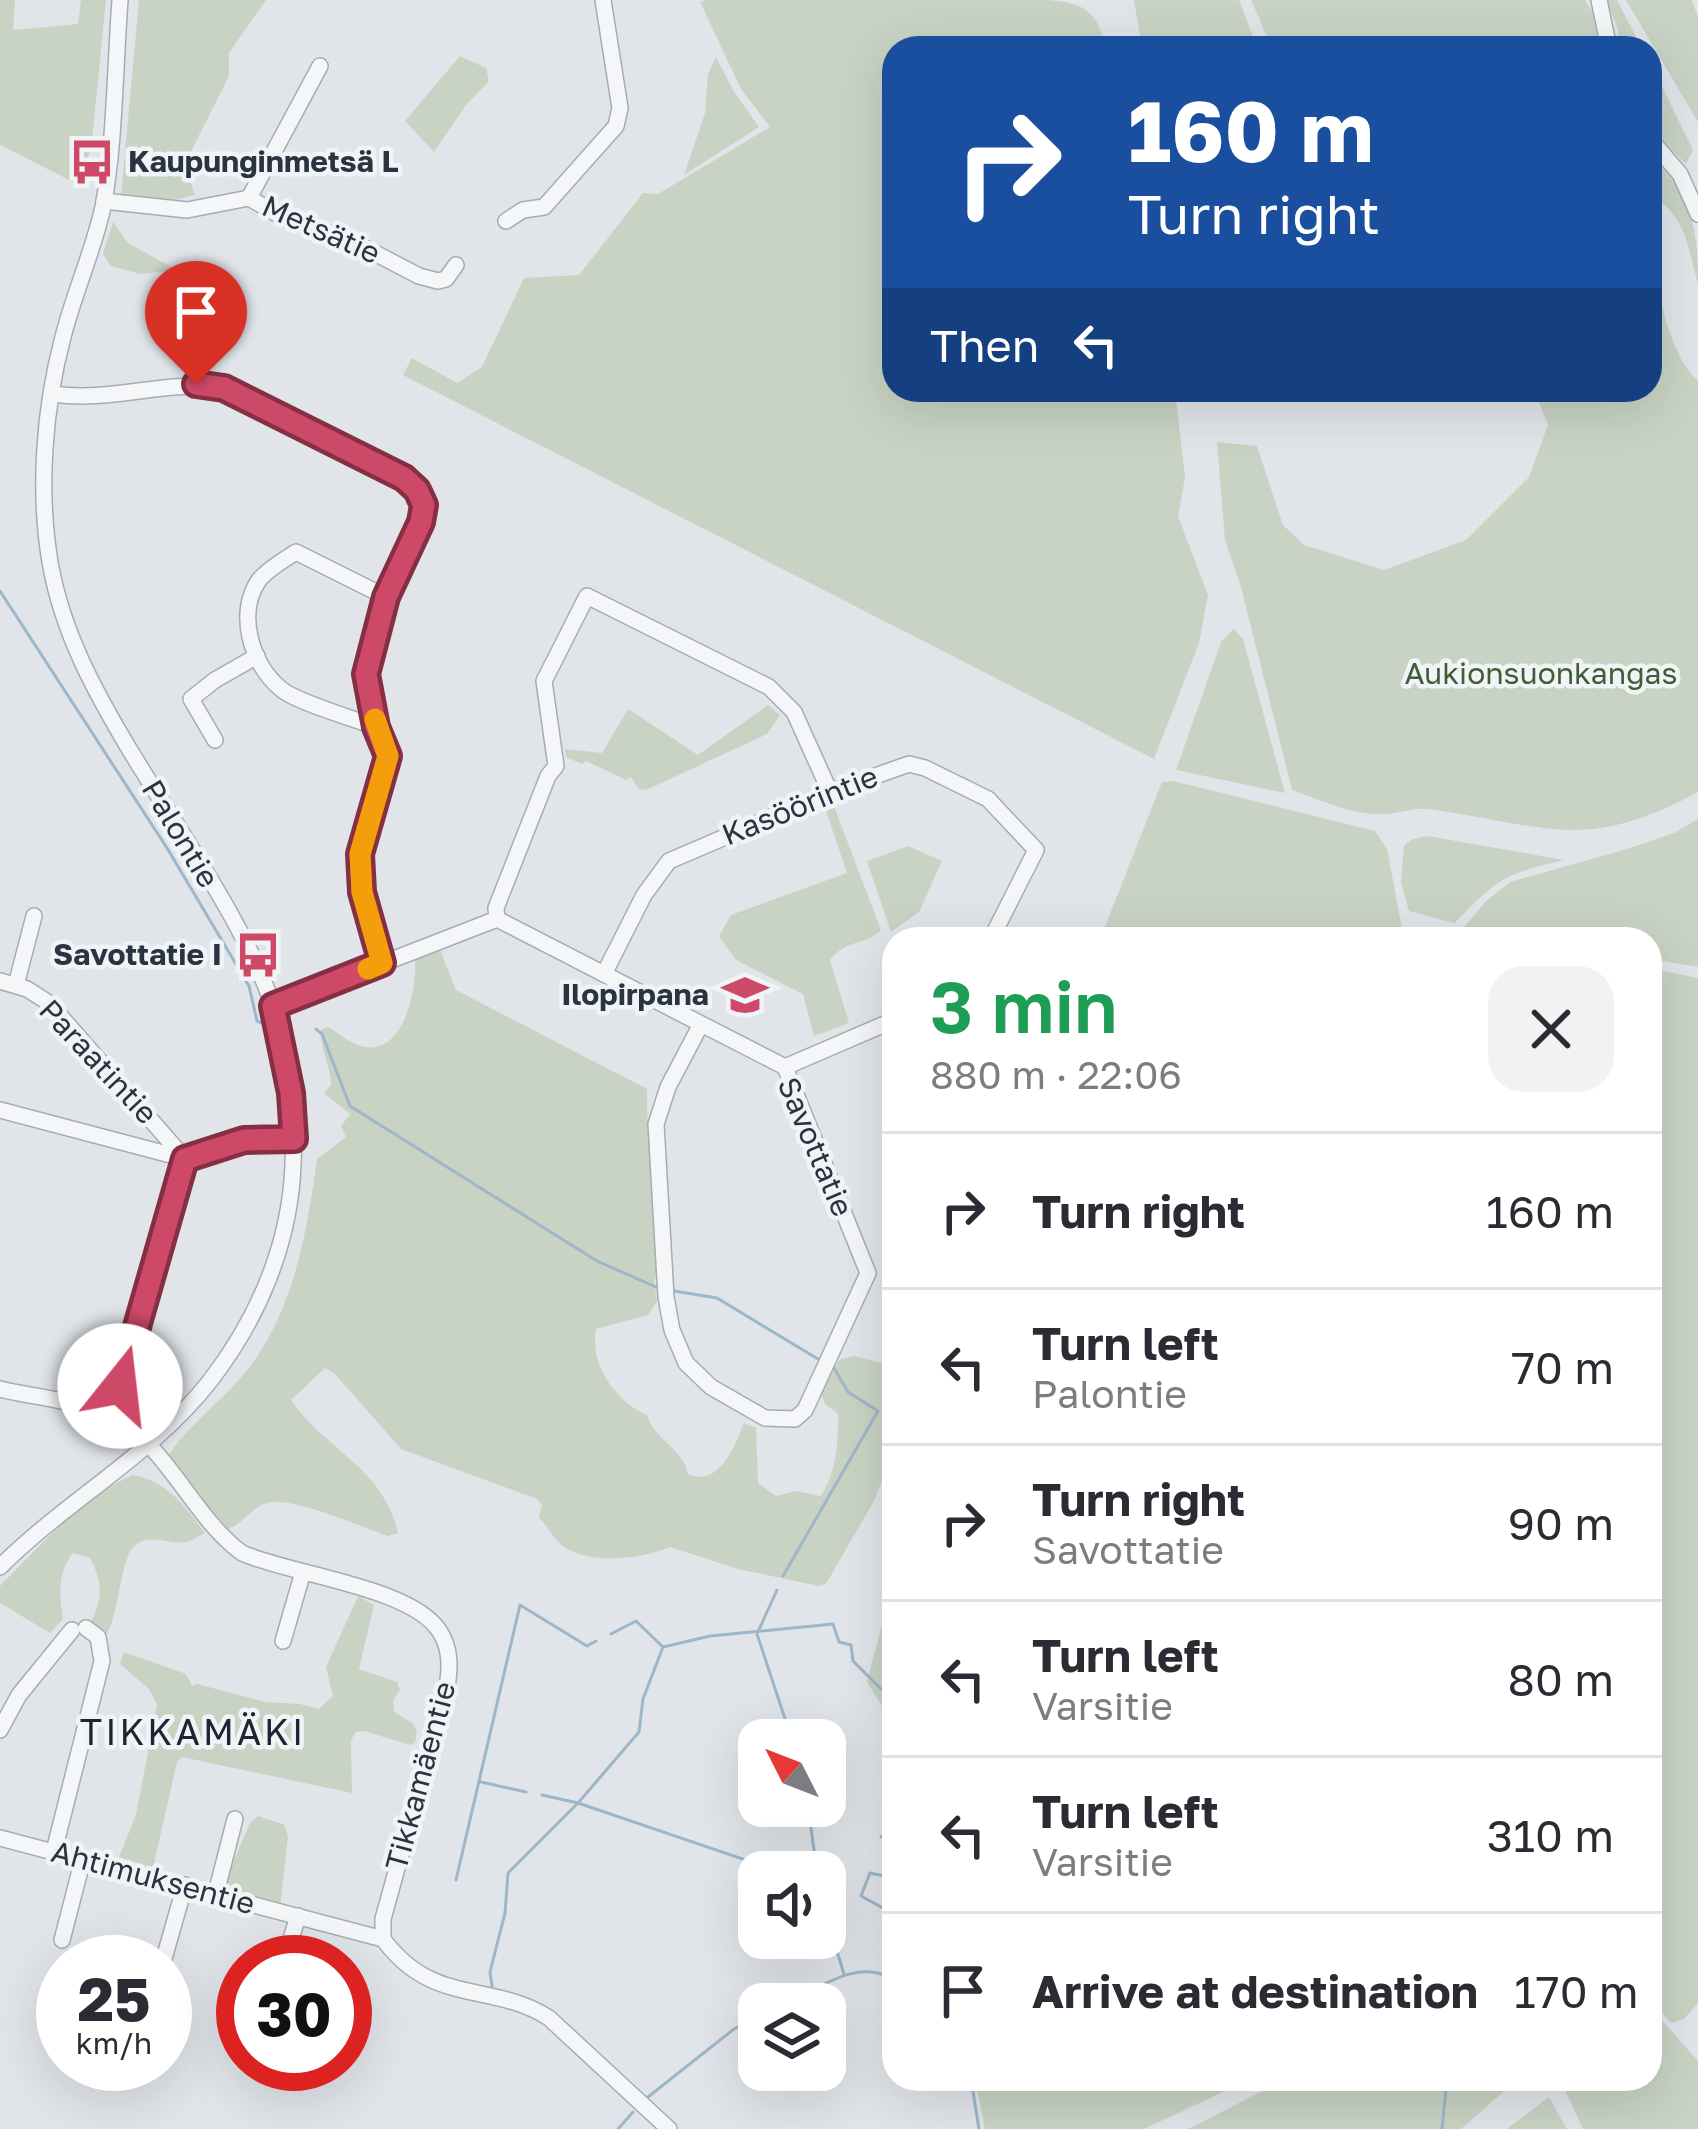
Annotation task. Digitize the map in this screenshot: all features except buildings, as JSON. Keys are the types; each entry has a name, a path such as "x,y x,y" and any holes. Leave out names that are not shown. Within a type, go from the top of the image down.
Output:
{"street":[{"name":"Palontie","path":"0,1567 54,1517 146,1445 208,1383 255,1309 283,1233 292,1179 291,1093 273,1006 228,914 100,700 66,624 50,565 46,451 53,394 63,337 104,201 120,0"},
{"path":"506,220 523,210 544,207 616,126 620,109 603,0"},
{"path":"1599,0 1606,36"},
{"path":"249,198 320,66"},
{"path":"1662,154 1687,185 1698,214"},
{"name":"Metsätie","path":"104,201 187,210 249,198 284,218 349,239 428,280 446,279 456,265"},
{"path":"53,394 102,395 196,384 224,388 404,478 417,490 424,505 421,522 386,597 366,674 376,727 388,756 360,854 362,892 382,963"},
{"path":"376,727 282,690 257,656 249,636 248,602 261,577 296,552 386,597"},
{"path":"273,1006 497,919 496,908 556,766 544,681 587,596 769,687 794,712 830,792"},
{"path":"215,740 191,700 257,656"},
{"name":"Kasöörintie","path":"604,974 644,895 669,861 830,792 909,764 988,800 1036,850 997,927"},
{"path":"8,983 34,916"},
{"name":"Savottatie","path":"497,919 785,1067 868,1273 805,1411 795,1419 765,1418 711,1387 686,1363 672,1330 656,1124 668,1088 700,1026"},
{"name":"Paraatintie","path":"8,983 49,1004 185,1159"},
{"path":"785,1067 882,1025"},
{"path":"0,1110 185,1159 244,1140 294,1139"},
{"path":"116,1419 120,1386 185,1159"},
{"name":"Tikkamäentie","path":"0,1389 116,1419 146,1445 233,1546 253,1558 412,1607 441,1632 449,1657 447,1687 382,1919 383,1939"},
{"path":"283,1641 303,1572"},
{"path":"0,1730 19,1695 79,1629 98,1637 102,1661 54,1851"},
{"path":"216,1893 235,1819"},
{"name":"Ahtimuksentie","path":"0,1838 383,1939 419,1975 549,2018 669,2129"},
{"path":"63,1935 83,1859"},
{"path":"170,1935 184,1885"},
{"path":"292,1935 298,1916"}],"green space":[{"path":"0,0 15,0 13,30 78,24 81,0 106,0 92,141 81,186 0,145"},
{"path":"139,0 266,0 229,53 229,76 184,165 195,195 175,200 121,195"},
{"path":"1048,0 1080,7 1098,25 1102,36 882,36 882,402 1176,402 1185,478 1178,516 1208,595 1199,643 1154,759 403,375 412,358 457,383 482,367 524,278 579,275 643,193 658,194 770,127 741,89 700,2"},
{"path":"1134,0 1239,0 1252,36 1140,36"},
{"path":"1251,0 1585,0 1597,36 1267,36"},
{"path":"1606,0 1617,0 1636,36 1618,36"},
{"path":"1626,0 1692,0 1698,17 1698,122 1662,61 1662,36 1647,36"},
{"path":"460,56 486,68 489,81 434,152 405,121"},
{"path":"716,57 759,127 684,175 705,113 708,74"},
{"path":"1662,87 1693,150 1686,164 1662,140"},
{"path":"1662,168 1683,198 1694,227 1698,284 1688,244 1672,212 1662,203"},
{"path":"113,222 128,243 177,270 140,274 111,266 103,254"},
{"name":"Aukionsuonkangas","path":"1662,300 1681,359 1698,381 1698,792 1624,823 1564,830 1428,809 1359,812 1292,790 1225,540 1217,442 1257,446 1283,525 1304,545 1384,570 1466,540 1529,477 1548,425 1539,402 1662,402"},
{"path":"1234,629 1243,639 1285,793 1176,770 1221,642"},
{"path":"768,705 780,715 767,734 646,790 639,789 631,777 626,780 566,757 565,749 602,753 628,709 698,755"},
{"path":"1162,782 1375,831 1387,849 1402,927 1105,927"},
{"path":"832,801 881,930 843,948 830,960 849,1023 814,1036 803,994 736,960 719,936 731,915 847,873 824,805"},
{"path":"1698,819 1698,967 1662,961 1662,927 1464,927 1510,882 1674,833"},
{"path":"1428,836 1564,860 1503,880 1455,923 1409,911 1401,883 1404,845"},
{"path":"908,846 942,861 919,912 898,927 889,927 867,861"},
{"path":"440,950 456,990 647,1089 659,1251 660,1274 654,1280 657,1301 648,1315 596,1329 595,1342 607,1380 625,1401 647,1415 688,1474 699,1477 717,1470 744,1423 756,1428 758,1483 776,1496 796,1491 821,1496 833,1467 838,1414 825,1404 821,1393 839,1360 854,1356 882,1363 882,1481 826,1584 738,1569 670,1547 617,1558 575,1553 560,1544 539,1518 542,1505 537,1499 401,1449 325,1368 291,1400 367,1475 391,1510 398,1533 388,1536 279,1502 262,1505 228,1529 167,1458 264,1346 296,1269 317,1159 346,1137 341,1126 350,1114 324,1093 331,1085 321,1029 328,1027 361,1046 388,1042 398,1032 410,1003 415,960"},
{"path":"1662,970 1698,978 1698,2003 1684,2019 1671,2023 1662,2013"},
{"path":"133,1475 166,1489 205,1533 187,1542 144,1540 132,1549 106,1635 90,1624 100,1591 90,1558 73,1553 64,1568 60,1584 63,1619 50,1633 0,1603 0,1586 46,1540 96,1496"},
{"path":"358,1596 374,1605 359,1669 397,1682 400,1690 393,1701 394,1712 412,1723 417,1731 415,1742 410,1745 356,1732 351,1740 352,1793 182,1757 153,1868 119,1857 136,1815 157,1704 149,1689 120,1664 124,1652 186,1674 192,1686 319,1709 333,1696 326,1667"},
{"path":"882,1624 882,1706 867,1682"},
{"path":"258,1816 285,1825 288,1837 280,1907 222,1888 250,1823"},
{"path":"1662,2020 1698,2061 1698,2129 1583,2129 1566,2091 1662,2091"},
{"path":"977,2091 1225,2091 1144,2129 985,2129"},
{"path":"1262,2091 1504,2091 1461,2129 1188,2129"},
{"path":"1549,2097 1567,2129 1507,2129 1508,2128"}],"waterway":[{"path":"0,591 167,848 249,986 257,1021 267,1025"},
{"path":"316,1029 350,1106 597,1261 656,1287"},
{"path":"674,1291 717,1298 818,1359"},
{"path":"783,1576 878,1411 848,1392 834,1368"},
{"path":"777,1590 757,1634 785,1719"},
{"path":"456,1880 520,1605 587,1646 596,1641"},
{"path":"611,1634 636,1621 663,1647 710,1636 833,1624 839,1642 851,1645 853,1661 882,1689"},
{"path":"492,1986 490,1972 505,1913 508,1873 578,1803 639,1732 643,1699 663,1647"},
{"path":"481,1782 526,1792"},
{"path":"542,1795 738,1857"},
{"path":"811,1827 814,1851"},
{"path":"882,1876 870,1873 861,1896 882,1907"},
{"path":"839,1959 844,1974"},
{"path":"825,1983 853,1973 882,1975"},
{"path":"648,2097 738,2027"},
{"path":"973,2091 979,2129"},
{"path":"1442,2129 1446,2091"},
{"path":"618,2129 633,2112"}],"slow traffic":[{"path":"368,969 382,963 362,892 360,854 388,756 375,719"}],"place":[{"name":"Kaupunginmetsä L","path":"92,162"},
{"name":"Savottatie I","path":"258,955"},
{"name":"Ilopirpana","path":"745,995"}],"district":[{"name":"TIKKAMÄKI","path":"193,1732"}],"route":[{"path":"120,1386 185,1159 244,1140 294,1139 291,1093 273,1006 382,963 362,892 360,854 388,756 376,727 366,674 386,597 421,522 424,505 404,478 224,388 196,384"}]}
